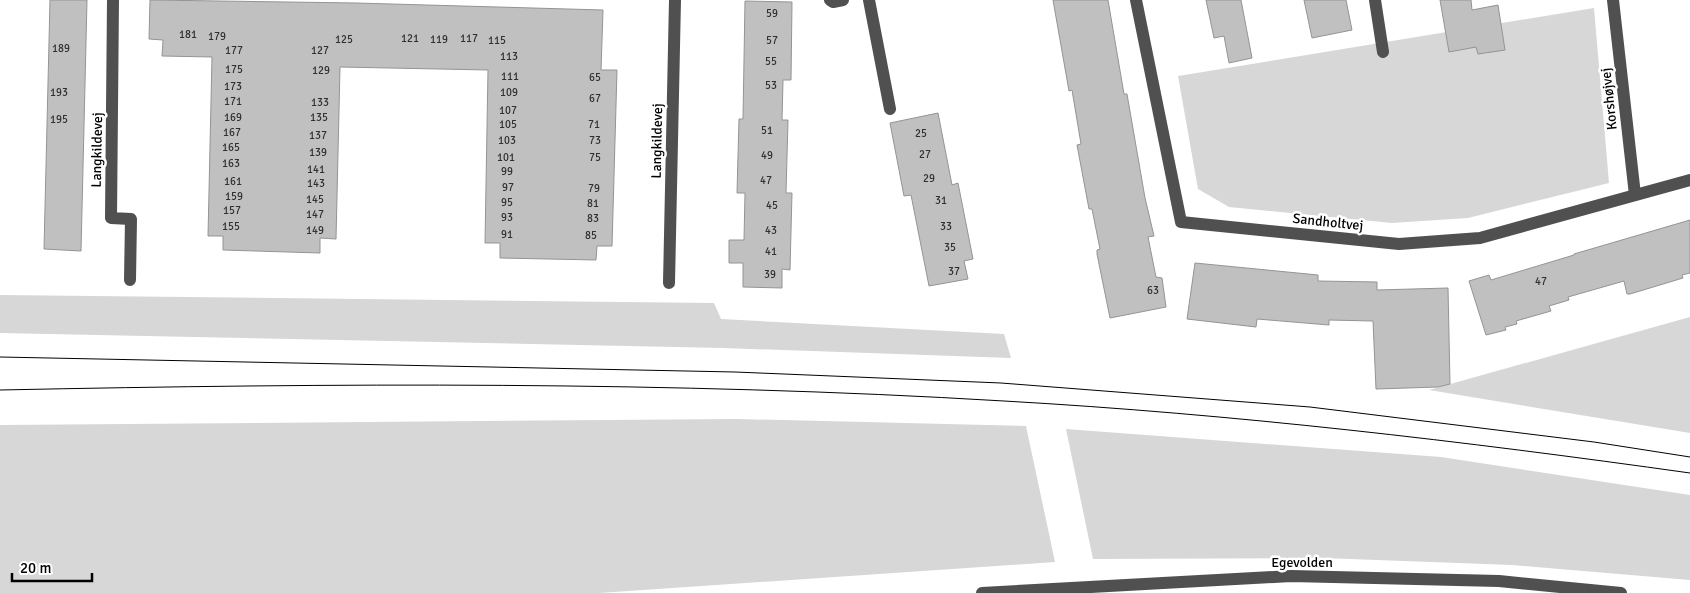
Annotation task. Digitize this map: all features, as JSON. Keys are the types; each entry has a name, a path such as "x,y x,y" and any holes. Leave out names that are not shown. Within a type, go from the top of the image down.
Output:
{"street":[{"name":"Langkildevej","path":"113,0 111,218 132,219 130,280"},
{"name":"Langkildevej","path":"669,283 675,0"},
{"path":"830,0 834,2 843,0"},
{"path":"869,0 890,109"},
{"name":"Sandholtvej","path":"1136,0 1181,222 1399,244 1480,238 1690,180"},
{"path":"1375,0 1383,52"},
{"name":"Korshøjvej","path":"1613,0 1635,195"},
{"name":"Egevolden","path":"982,593 1291,576 1499,581 1621,593"}],"shaded area":[{"path":"1594,8 1609,183 1468,218 1392,223 1229,207 1198,189 1178,76"},
{"path":"0,295 714,303 721,319 1004,334 1011,358 723,348 0,333"},
{"path":"1690,317 1690,433 1429,390"},
{"path":"737,419 1026,426 1055,562 599,593 0,593 0,425"},
{"path":"1066,429 1441,457 1690,495 1690,580 1512,565 1323,558 1093,559"}],"building":[{"path":"50,0 87,0 81,251 44,249"},
{"path":"150,0 356,3 603,10 601,70 617,70 612,246 597,246 596,260 500,258 500,243 485,243 488,70 340,67 336,239 320,238 320,253 223,250 223,236 208,236 212,57 162,56 163,40 149,39"},
{"path":"1053,0 1108,0 1124,94 1127,94 1145,198 1154,236 1148,237 1156,277 1162,278 1166,307 1110,318 1097,254 1097,250 1100,249 1092,209 1089,209 1077,145 1081,144 1072,90 1069,91"},
{"path":"1206,0 1241,0 1252,58 1229,63 1224,36 1214,38"},
{"path":"1304,0 1346,0 1352,30 1312,38"},
{"path":"1440,0 1471,0 1472,10 1498,5 1505,50 1478,54 1476,47 1449,52"},
{"path":"745,1 792,2 791,80 783,80 782,120 788,120 786,193 792,193 790,270 782,269 782,288 743,287 743,263 729,263 729,240 744,240 745,193 737,193 739,119 743,119"},
{"path":"938,113 952,185 958,183 973,259 964,261 968,279 929,286 911,195 904,196 890,123"},
{"path":"1690,220 1690,273 1682,275 1683,278 1630,294 1627,294 1624,281 1568,297 1569,300 1549,306 1551,311 1516,321 1517,324 1505,327 1506,330 1486,335 1469,281 1489,275 1491,280"},
{"path":"1195,263 1318,275 1318,281 1377,282 1377,290 1448,288 1450,384 1438,387 1376,389 1373,321 1329,320 1329,325 1257,319 1256,327 1187,319"}],"tram line":[{"path":"0,357 735,372 1001,383 1310,407 1594,442 1690,457"},
{"path":"0,390 502,385 879,394 1176,413 1262,421 1519,450 1690,473"}]}
